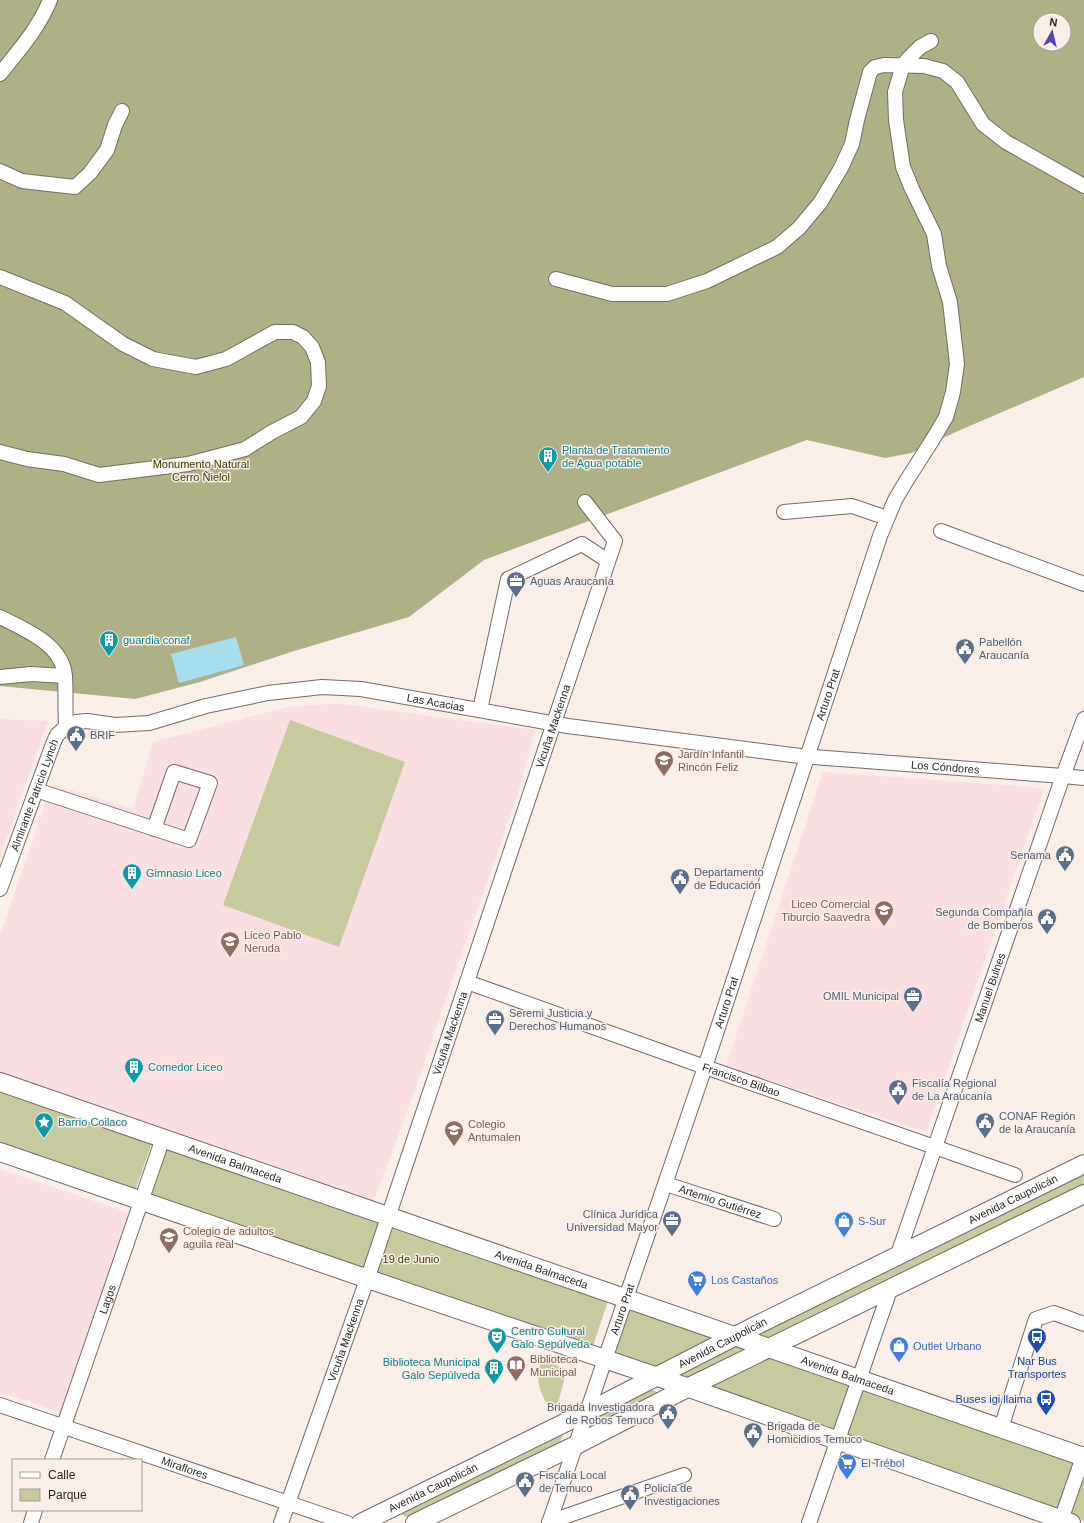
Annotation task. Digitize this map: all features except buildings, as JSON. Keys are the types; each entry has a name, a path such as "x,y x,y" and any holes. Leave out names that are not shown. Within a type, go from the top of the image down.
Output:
{"main road":[{"name":"Avenida Balmaceda","path":"0,1082 1084,1456"},
{"path":"0,1152 658,1377 1064,1522"},
{"name":"Avenida Caupolicán","path":"361,1523 658,1377 736,1336 1084,1164"},
{"path":"415,1523 576,1445 687,1388 1082,1196"},
{"path":"891,1288 900,1268 920,1246"}],"street":[{"path":"0,74 28,40 47,8 50,0"},
{"path":"903,65 920,47 931,41"},
{"path":"556,279 612,294 667,294 707,281 777,247 799,228 820,203 852,144 870,72 875,67 884,65 924,66 943,71 956,82 983,124 1006,142 1084,186"},
{"name":"Arturo Prat","path":"549,1523 666,1184 880,536 887,518 905,483 946,417 953,392 957,364 950,302 939,266 934,234 912,190 903,167 899,147 895,92 903,65"},
{"path":"0,171 22,181 75,187 90,173 107,150 115,125 122,111"},
{"path":"0,277 65,303 123,344 153,359 196,367 226,359 275,332 293,332 303,337 312,347 318,362 319,386 314,401 301,417 272,432 245,449 188,464 99,475 64,464 27,459 0,452"},
{"name":"Vicuña Mackenna","path":"281,1523 368,1279 615,541 585,502"},
{"path":"784,512 852,506 887,518"},
{"path":"941,531 1084,584"},
{"path":"480,710 508,579 582,544 608,561"},
{"path":"0,617 49,645 58,658 65,676 66,727"},
{"path":"0,677 31,674 65,676"},
{"name":"Las Acacias","path":"66,727 76,722 114,725 149,723 206,706 268,693 322,687 361,689 554,723 807,757"},
{"name":"Manuel Bulnes","path":"897,1257 1084,719"},
{"name":"Almirante Patricio Lynch","path":"0,889 57,735 66,727"},
{"name":"Los Cóndores","path":"807,757 1084,778"},
{"path":"36,790 154,829 189,840 210,783 174,772 154,829"},
{"name":"Francisco Bilbao","path":"467,982 1015,1175"},
{"name":"Lagos","path":"52,1459 140,1201 163,1138"},
{"name":"Artemio Gutiérrez","path":"666,1184 774,1219"},
{"path":"809,1523 891,1288"},
{"path":"1000,1428 1036,1319 1054,1313 1084,1324"},
{"name":"Miraflores","path":"0,1405 287,1504 347,1523"},
{"path":"1064,1522 1084,1456"},
{"path":"549,1523 684,1475"},
{"path":"31,1523 35,1511"}],"shaded area":[{"name":"Liceo Pablo Neruda","path":"342,704 535,730 517,796 502,840 414,1093 374,1201 0,1074 0,936 52,784 133,809 153,742 288,707"},
{"path":"0,719 48,721 0,858"},
{"name":"Liceo Comercial Tiburcio Saavedra","path":"823,772 1044,788 926,1132 726,1066"},
{"path":"0,1169 129,1213 60,1412 0,1392"}],"green space":[{"name":"Monumento Natural Cerro Ñielol","path":"0,0 1084,0 1084,377 958,431 911,453 885,458 807,440 484,560 409,617 294,651 200,682 135,699 0,686"},
{"path":"290,720 405,762 339,947 223,905"},
{"path":"0,1091 152,1143 135,1191 0,1143"},
{"path":"167,1146 380,1220 364,1271 148,1197"},
{"path":"1084,1169 1084,1189 771,1343 747,1335"},
{"name":"19 de Junio","path":"391,1222 609,1298 592,1349 374,1273"},
{"path":"629,1306 722,1337 657,1371 612,1355"},
{"path":"737,1345 752,1349 693,1379 681,1374"},
{"path":"772,1352 851,1383 834,1433 698,1388"},
{"path":"541,1360 567,1369 557,1407 550,1410 543,1397 538,1381"},
{"path":"650,1388 660,1394 590,1430 595,1415"},
{"path":"861,1388 1078,1459 1059,1513 845,1434"},
{"path":"563,1431 560,1444 410,1519 399,1513"},
{"path":"1084,1470 1084,1521 1068,1515"}],"water":[{"path":"236,637 244,665 179,683 171,654"}],"place":[{"name":"Planta de Tratamiento de Agua potable","path":"548,473"},
{"name":"Aguas Araucanía","path":"516,598"},
{"name":"guardia conaf","path":"109,657"},
{"name":"Pabellón Araucanía","path":"965,665"},
{"name":"BRIF","path":"76,752"},
{"name":"Jardín Infantil Rincón Feliz","path":"664,777"},
{"name":"Senama","path":"1065,872"},
{"name":"Gimnasio Liceo","path":"132,890"},
{"name":"Departamento de Educación","path":"680,895"},
{"name":"Liceo Comercial Tiburcio Saavedra","path":"884,927"},
{"name":"Segunda Compañía de Bomberos","path":"1047,935"},
{"name":"Liceo Pablo Neruda","path":"230,958"},
{"name":"OMIL Municipal","path":"913,1013"},
{"name":"Seremi Justicia y Derechos Humanos","path":"495,1036"},
{"name":"Comedor Liceo","path":"134,1084"},
{"name":"Fiscalía Regional de La Araucanía","path":"898,1106"},
{"name":"Barrio Coilaco","path":"44,1139"},
{"name":"CONAF Región de la Araucanía","path":"985,1139"},
{"name":"Colegio Antumalen","path":"454,1147"},
{"name":"Clínica Jurídica Universidad Mayor","path":"672,1237"},
{"name":"S-Sur","path":"844,1238"},
{"name":"Colegio de adultos aguila real","path":"169,1254"},
{"name":"Los Castaños","path":"697,1297"},
{"name":"Centro Cultural Galo Sepúlveda","path":"497,1354"},
{"name":"Nar Bus Transportes","path":"1037,1354"},
{"name":"Outlet Urbano","path":"899,1363"},
{"name":"Biblioteca Municipal","path":"516,1382"},
{"name":"Biblioteca Municipal Galo Sepúlveda","path":"494,1385"},
{"name":"Buses igi llaima","path":"1046,1416"},
{"name":"Brigada Investigadora de Robos Temuco","path":"668,1430"},
{"name":"Brigada de Homicidios Temuco","path":"753,1449"},
{"name":"El Trébol","path":"847,1480"},
{"name":"Fiscalía Local de Temuco","path":"525,1498"},
{"name":"Policía de Investigaciones","path":"630,1511"}]}
